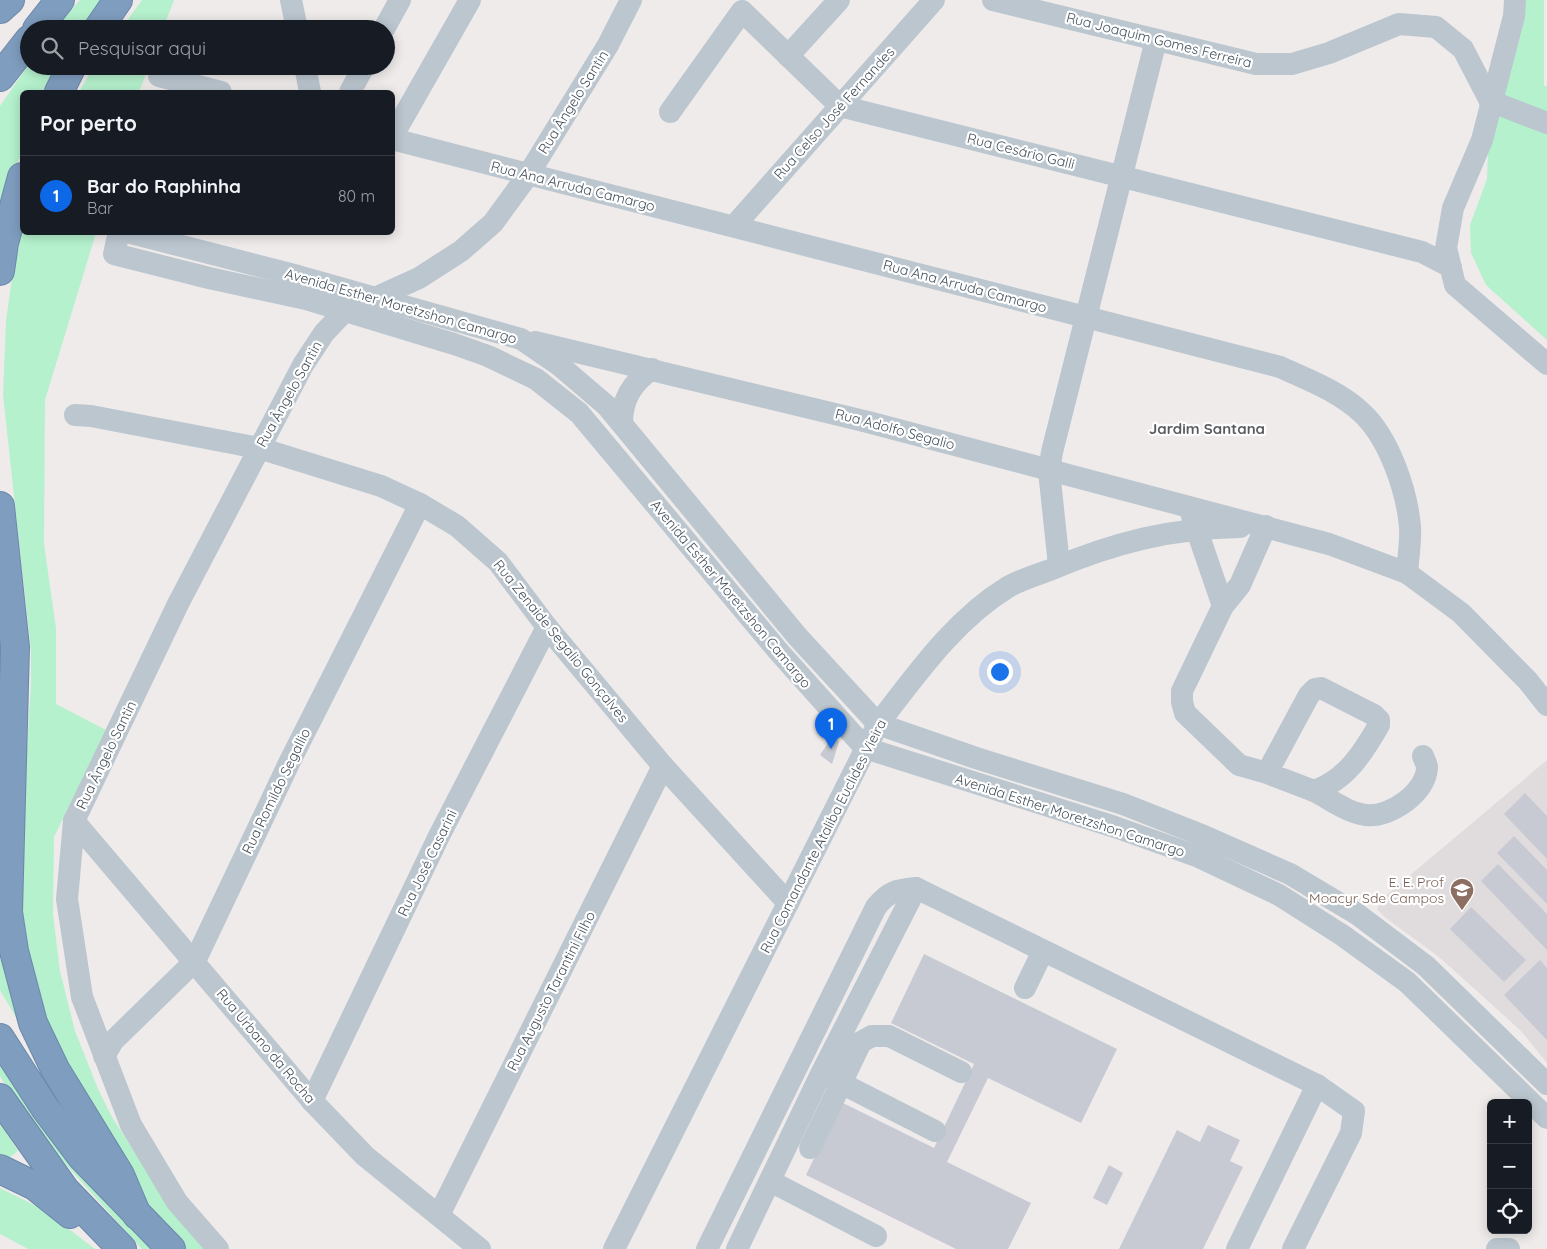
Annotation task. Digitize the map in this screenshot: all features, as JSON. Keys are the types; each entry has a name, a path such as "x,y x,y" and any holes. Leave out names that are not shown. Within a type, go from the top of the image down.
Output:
{"highway":[{"path":"0,9 10,0"},
{"path":"45,20 60,0"},
{"path":"104,20 118,0"},
{"path":"0,78 20,52"},
{"path":"60,90 68,75"},
{"path":"0,271 4,242 20,184"},
{"path":"0,506 16,647 8,912 14,951 28,1007 40,1038 55,1069 120,1175 137,1215"},
{"path":"0,1038 45,1108 81,1156 171,1249"},
{"path":"0,1098 65,1190 122,1249"},
{"path":"0,1169 34,1186 54,1199 112,1249"}],"street":[{"path":"291,0 295,20"},
{"path":"389,20 400,0"},
{"path":"395,133 470,0"},
{"name":"Rua Ângelo Santin","path":"74,820 179,602 303,365 324,333 344,312 419,278 461,251 493,223 528,174 608,45 631,0"},
{"path":"788,56 839,0"},
{"name":"Rua Celso José Fernandes","path":"734,226 934,0"},
{"name":"Rua Joaquim Gomes Ferreira","path":"993,0 1256,64 1292,64 1329,53 1399,24 1436,28 1463,49 1490,101"},
{"path":"1515,0 1514,16 1490,101 1482,140 1453,208 1446,248 1455,285 1547,364"},
{"name":"Rua Cesário Galli","path":"670,112 742,12 840,106 1422,252 1451,267"},
{"path":"1059,565 1049,471 1156,40"},
{"path":"306,75 310,90"},
{"path":"351,90 359,75"},
{"path":"159,76 213,90"},
{"path":"1490,101 1547,123"},
{"name":"Rua Ana Arruda Camargo","path":"395,139 1280,367 1332,390 1363,413 1382,438 1402,484 1410,527 1407,573"},
{"name":"Avenida Esther Moretzshon Camargo","path":"118,235 114,254 209,278 306,299 454,344 488,356 536,379 579,413 779,652 865,748 1162,843 1199,857 1278,895 1342,935 1407,982 1547,1118"},
{"name":"Avenida Esther Moretzshon Camargo","path":"139,235 298,276 522,339 586,387 622,423 797,636 878,724 976,758 1123,804 1204,836 1290,874 1357,914 1426,966 1547,1084"},
{"name":"Rua Adolfo Segalio","path":"522,339 868,422 1329,544 1407,573 1461,613 1528,681 1547,705"},
{"path":"622,423 622,411 630,389 652,370"},
{"name":"Rua Zenaide Segalio Gonçalves","path":"75,415 91,416 259,448 381,486 420,504 457,526 498,562 547,627 663,766 788,903"},
{"name":"Rua Romildo Segallio","path":"104,1056 113,1041 195,961 290,761 420,504"},
{"path":"1187,506 1198,529 1223,606"},
{"path":"1266,526 1240,585 1223,606 1182,691 1185,713 1225,754 1239,765 1267,773 1314,791 1351,810 1367,815 1387,814 1407,802 1420,786 1427,767 1424,756"},
{"name":"Rua Comandante Ataliba Euclides Vieira","path":"614,1249 865,748 878,724 934,651 973,614 1008,587 1092,552 1154,534 1198,529 1266,526"},
{"name":"Rua José Casarini","path":"312,1101 440,836 547,627"},
{"path":"1267,773 1309,695 1315,689 1321,688 1374,716 1379,720 1379,725 1360,758 1333,783 1314,791"},
{"name":"Rua Augusto Tarantini Filho","path":"439,1215 663,766"},
{"path":"74,820 67,899 82,998 131,1125 177,1202 218,1249"},
{"name":"Rua Urbano da Rocha","path":"74,820 312,1101 365,1156 480,1249"},
{"path":"737,1249 821,1074 916,888"},
{"path":"707,1249 876,907 887,894 900,889 916,888 1317,1085 1354,1111 1351,1133 1293,1249"},
{"path":"1025,988 1043,951"},
{"path":"810,1148 861,1042 872,1036 889,1036 961,1072"},
{"path":"821,1074 935,1130"},
{"path":"1237,1249 1317,1085"},
{"path":"770,1181 876,1236"},
{"path":"1497,1249 1509,1249"}],"shaded area":[{"name":"E. E. Prof Moacyr Sde Campos","path":"1547,760 1547,1063 1521,1031 1478,992 1439,957 1386,918 1377,909 1383,898"}],"green space":[{"path":"80,0 106,0 94,20 63,20"},
{"path":"142,0 174,0 166,20 128,20"},
{"path":"1524,0 1544,0 1544,86 1547,86 1547,340 1486,285 1471,253 1470,225 1487,179 1489,124"},
{"path":"21,75 59,75 50,90 20,90 20,157 11,177 0,228 0,106"},
{"path":"89,75 146,75 140,90 80,90"},
{"path":"21,235 95,235 45,400 44,544 56,628 56,704 106,730 54,837 53,914 60,971 75,1031 98,1089 112,1117 153,1180 209,1249 183,1249 161,1225 140,1195 49,1033 33,978 21,900 21,847 31,684 31,651 3,395 6,321"},
{"path":"0,941 17,1019 0,990"},
{"path":"0,1058 158,1249 142,1249 59,1157 4,1083 0,1076"},
{"path":"0,1123 18,1151 6,1160 0,1159"},
{"path":"0,1188 44,1210 95,1249 28,1249 0,1234"}],"building":[{"path":"834,734 839,742 832,764 820,755"},
{"path":"1525,793 1547,816 1547,859 1504,814"},
{"path":"1514,836 1547,870 1547,904 1497,853"},
{"path":"1498,864 1547,914 1547,950 1481,881"},
{"path":"1471,907 1526,960 1504,982 1450,929"},
{"path":"924,954 1117,1049 1081,1123 988,1078 947,1162 1031,1203 1008,1249 956,1249 806,1175 841,1102 934,1148 974,1064 891,1023"},
{"path":"1540,960 1547,968 1547,1040 1504,995"},
{"path":"1208,1125 1240,1140 1230,1161 1243,1167 1203,1249 1119,1249 1177,1130 1200,1142"},
{"path":"1109,1165 1123,1173 1107,1205 1093,1198"}],"place":[{"name":"Bar do Raphinha","path":"831,749"},
{"name":"E. E. Prof Moacyr Sde Campos","path":"1462,911"}],"district":[{"name":"Jardim Santana","path":"1207,429"}]}
